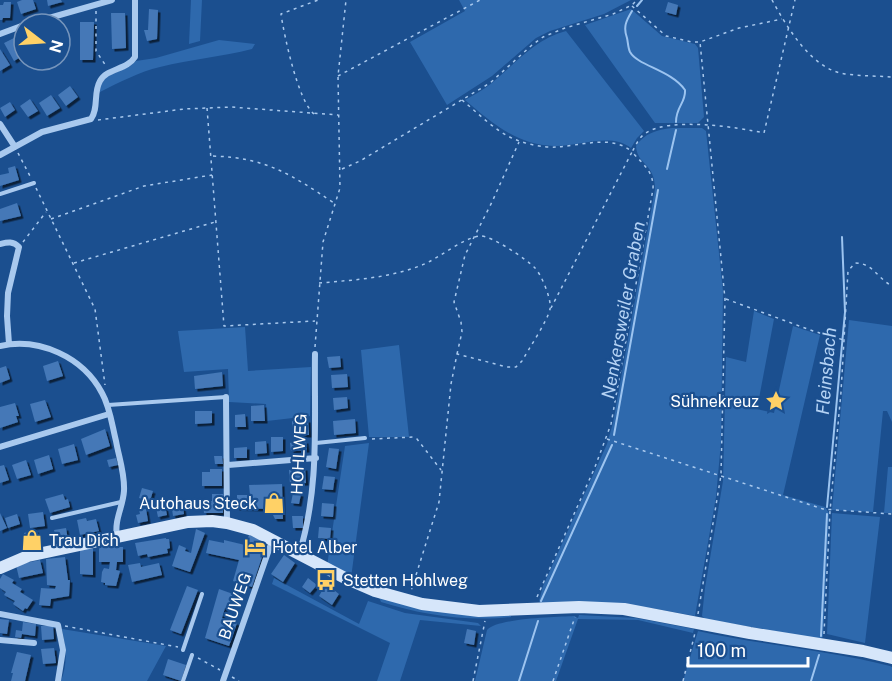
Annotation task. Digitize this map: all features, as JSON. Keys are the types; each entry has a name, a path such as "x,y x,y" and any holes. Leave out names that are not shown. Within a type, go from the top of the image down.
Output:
{"street":[{"path":"69,12 112,0"},
{"path":"0,156 42,132 91,119 95,112 100,80 134,60 135,0"},
{"path":"0,124 15,147"},
{"path":"0,244 10,242 19,247 8,293 9,344"},
{"path":"0,346 37,345 64,355 88,373 103,394 124,479 122,502 116,525 117,536"},
{"name":"HOHLWEG","path":"299,555 307,531 316,458 315,354"},
{"path":"226,397 227,522"},
{"path":"0,447 109,414"},
{"path":"228,465 316,458"},
{"path":"0,568 11,561 28,556 117,536 188,522 227,522 253,530 345,578 395,597 422,604 506,611 579,607 624,609 892,658"},
{"name":"BAUWEG","path":"223,681 272,540"},
{"path":"0,614 58,625 63,650 58,681"},
{"path":"0,640 34,643"}],"lane":[{"path":"0,194 34,183"},
{"path":"107,406 226,397"},
{"path":"316,443 365,438"},
{"path":"52,518 122,502"},
{"path":"183,650 202,594"},
{"path":"183,681 192,655"}],"path":[{"path":"314,114 307,108 297,79 284,37 281,14 318,0"},
{"path":"315,354 315,321 323,242 339,188 341,170 339,76 346,0"},
{"path":"339,76 480,0"},
{"path":"341,170 360,161 490,83 543,37 613,14 637,0"},
{"path":"772,0 782,19 813,57 829,68 844,74 892,77"},
{"path":"457,354 507,367 516,367 522,361 641,136 648,131 667,126 707,125 764,133 795,0"},
{"path":"96,4 96,51 107,67"},
{"path":"632,5 666,36 700,42 739,28 782,19"},
{"path":"683,681 697,622 721,475 725,299 700,42"},
{"path":"462,100 493,126 520,141 552,147 613,142 624,144 652,176 653,189 607,439 533,609"},
{"path":"91,119 102,120 184,109 231,107 339,115"},
{"path":"207,108 224,326 315,321"},
{"path":"411,590 439,502 451,384 462,332 454,302 465,255 520,141"},
{"path":"211,156 248,158 289,173 335,203"},
{"path":"103,394 105,388 98,322 92,302 50,220 144,186 212,175"},
{"path":"19,247 46,211"},
{"path":"73,264 215,222"},
{"path":"319,283 376,278 397,273 425,264 473,238 482,236 493,239 536,268 548,293 551,308"},
{"path":"822,644 826,628 830,511 845,340 848,271 855,264 864,263 884,282 892,286"},
{"path":"725,299 813,331 845,340"},
{"path":"365,438 413,437 417,439 441,471"},
{"path":"607,439 721,475 782,498 830,511 892,514"},
{"path":"552,681 579,607"},
{"path":"473,681 485,621"},
{"path":"58,625 183,650"},
{"path":"192,655 240,681"}],"shaded area":[{"path":"191,0 202,0 200,41 189,44"},
{"path":"459,0 631,0 604,14 550,31 536,38 492,76 447,105 410,42 465,11"},
{"path":"631,9 662,36 695,44 698,48 704,117 698,123 655,123 585,25"},
{"path":"566,31 644,131 631,148 613,141 594,141 563,146 528,142 495,124 465,100 490,85 536,45"},
{"path":"219,40 255,44 252,49 152,69 100,92 100,86 107,76 129,67 136,61 156,58"},
{"path":"672,128 702,128 706,131 723,291 721,442 716,497 695,616 651,608 542,606 539,601 543,586 607,444 613,423 655,189 652,174 639,157 636,146 651,133"},
{"path":"754,311 774,319 757,409 774,413 793,326 820,335 783,495 825,507 829,513 823,637 819,639 705,619 702,616 723,481 726,357 746,362"},
{"path":"849,320 892,326 892,422 887,411 883,411 873,512 832,510"},
{"path":"245,327 248,371 311,367 310,416 267,421 266,404 229,402 228,369 184,372 178,331"},
{"path":"399,345 409,437 369,437 361,350"},
{"path":"369,443 351,578 327,566 345,446"},
{"path":"888,467 892,467 892,513 884,513"},
{"path":"832,513 880,517 865,643 827,634"},
{"path":"274,578 359,624 368,601 405,613 478,623 481,626 420,620 400,681 377,681 390,643 272,584"},
{"path":"379,597 511,617 478,619 429,614 381,602"},
{"path":"579,615 636,618 694,629 693,633 638,620 578,619 556,681 475,681 487,630 493,626 528,619 574,616 578,618"},
{"path":"62,629 166,646 147,681 61,681 66,655"},
{"path":"698,631 890,666 892,667 892,681 683,681"}],"building":[{"path":"33,0 36,9 20,12 17,2"},
{"path":"47,0 61,0 62,2 48,6"},
{"path":"4,2 11,2 10,18 0,20 0,5"},
{"path":"668,2 678,5 676,15 665,12"},
{"path":"149,9 158,10 157,39 147,41 144,30 148,30"},
{"path":"111,13 125,13 126,48 112,49"},
{"path":"80,22 94,22 93,60 80,60"},
{"path":"12,39 12,57 4,43"},
{"path":"0,49 10,65 0,71"},
{"path":"70,86 78,97 66,106 58,95"},
{"path":"51,95 60,108 47,116 39,103"},
{"path":"30,99 38,111 28,117 20,106"},
{"path":"10,102 15,110 5,117 0,108"},
{"path":"15,166 19,180 0,186 0,175 9,173 8,168"},
{"path":"17,203 21,216 0,221 0,209"},
{"path":"340,356 341,367 329,368 327,357"},
{"path":"58,361 63,376 47,381 43,366"},
{"path":"6,366 10,379 0,383 0,368"},
{"path":"222,372 223,386 195,389 194,376"},
{"path":"347,374 348,387 332,388 331,375"},
{"path":"347,397 348,408 334,410 333,398"},
{"path":"45,400 51,417 35,422 30,404"},
{"path":"15,403 19,416 16,416 18,422 0,428 0,407"},
{"path":"264,405 265,421 251,421 251,406"},
{"path":"195,411 212,411 212,423 195,424"},
{"path":"245,414 246,427 235,427 235,415"},
{"path":"355,419 356,433 334,435 333,421"},
{"path":"308,420 309,435 292,435 292,421"},
{"path":"105,429 110,446 86,455 81,439"},
{"path":"271,437 283,437 283,451 271,452"},
{"path":"294,439 306,441 307,450 291,451 290,443 294,442"},
{"path":"266,441 267,453 255,454 255,442"},
{"path":"74,444 78,460 62,464 58,449"},
{"path":"247,447 247,458 234,458 234,448"},
{"path":"329,448 339,449 336,469 326,467"},
{"path":"49,455 53,469 38,474 34,460"},
{"path":"214,456 222,456 223,464 215,464"},
{"path":"116,458 118,465 109,467 107,460"},
{"path":"26,460 31,475 17,479 12,465"},
{"path":"4,465 9,480 0,483 0,466"},
{"path":"305,468 306,483 290,484 289,470"},
{"path":"210,469 222,469 222,486 202,486 202,472 210,472"},
{"path":"324,476 335,477 333,490 322,489"},
{"path":"282,484 283,519 275,519 270,509 237,508 237,495 250,495 249,485"},
{"path":"142,488 153,491 150,501 139,498"},
{"path":"293,493 301,494 299,504 291,503"},
{"path":"63,494 65,500 68,499 70,507 50,513 45,499"},
{"path":"212,494 223,494 223,513 204,513 203,502 212,501"},
{"path":"182,500 184,514 173,516 171,502"},
{"path":"164,501 167,515 158,517 155,503"},
{"path":"322,503 334,504 333,517 321,516"},
{"path":"146,509 148,521 138,523 136,515 140,514 139,510"},
{"path":"43,512 45,526 30,528 28,514"},
{"path":"0,513 7,528 0,531"},
{"path":"17,514 20,524 8,528 5,518"},
{"path":"292,516 303,516 303,528 293,528"},
{"path":"86,518 87,521 96,519 99,531 80,535 77,520"},
{"path":"319,527 331,528 330,539 318,538"},
{"path":"66,528 68,540 57,543 54,530"},
{"path":"196,529 205,533 190,572 172,566 179,545 191,553"},
{"path":"36,530 40,545 26,548 24,533"},
{"path":"249,535 267,542 252,587 233,581 239,560 206,553 209,540 224,543 224,540 245,545"},
{"path":"169,539 168,553 148,557 147,554 138,556 135,543"},
{"path":"99,547 123,547 123,562 117,562 116,570 120,571 116,586 105,585 101,582 102,572 104,568 109,569 110,562 99,562"},
{"path":"80,549 93,549 93,575 80,574"},
{"path":"284,555 295,563 283,582 271,574"},
{"path":"65,557 68,580 70,580 69,596 51,599 50,606 39,605 41,588 55,589 56,586 47,585 46,559"},
{"path":"40,560 43,573 19,578 16,565"},
{"path":"140,563 141,567 159,563 162,575 132,582 128,565"},
{"path":"3,574 14,580 12,583 22,589 20,592 33,600 27,609 23,611 13,604 15,601 4,595 6,592 0,588 0,579"},
{"path":"308,578 317,585 310,593 302,587"},
{"path":"326,584 339,594 332,605 319,596"},
{"path":"187,586 198,590 181,634 170,630"},
{"path":"219,589 233,594 222,618 237,623 229,646 205,638"},
{"path":"0,619 9,620 7,634 0,633"},
{"path":"23,622 36,624 35,636 22,634 21,638 15,637 16,630 22,631"},
{"path":"41,626 53,626 54,639 42,640"},
{"path":"467,629 476,631 474,645 464,643"},
{"path":"54,648 56,663 43,664 41,649"},
{"path":"17,652 31,655 25,681 11,681"},
{"path":"168,659 186,665 181,681 163,675"}],"waterway":[{"name":"Nenkersweiler Graben","path":"637,6 642,0"},
{"name":"Nenkersweiler Graben","path":"632,11 625,27 630,52 640,61 672,78 685,90 676,122"},
{"name":"Nenkersweiler Graben","path":"667,169 676,130"},
{"name":"Nenkersweiler Graben","path":"614,435 658,190"},
{"name":"Fleinsbach","path":"827,507 845,312 842,237"},
{"name":"Nenkersweiler Graben","path":"541,601 612,445"},
{"name":"Fleinsbach","path":"821,636 827,514"},
{"name":"Nenkersweiler Graben","path":"519,681 538,621"},
{"name":"Fleinsbach","path":"811,681 819,655"}],"place":[{"name":"Sühnekreuz","path":"776,401"},
{"name":"Autohaus Steck","path":"274,503"},
{"name":"Trau Dich","path":"32,540"},
{"name":"Hotel Alber","path":"255,547"},
{"name":"Stetten Hohlweg","path":"326,580"}]}
